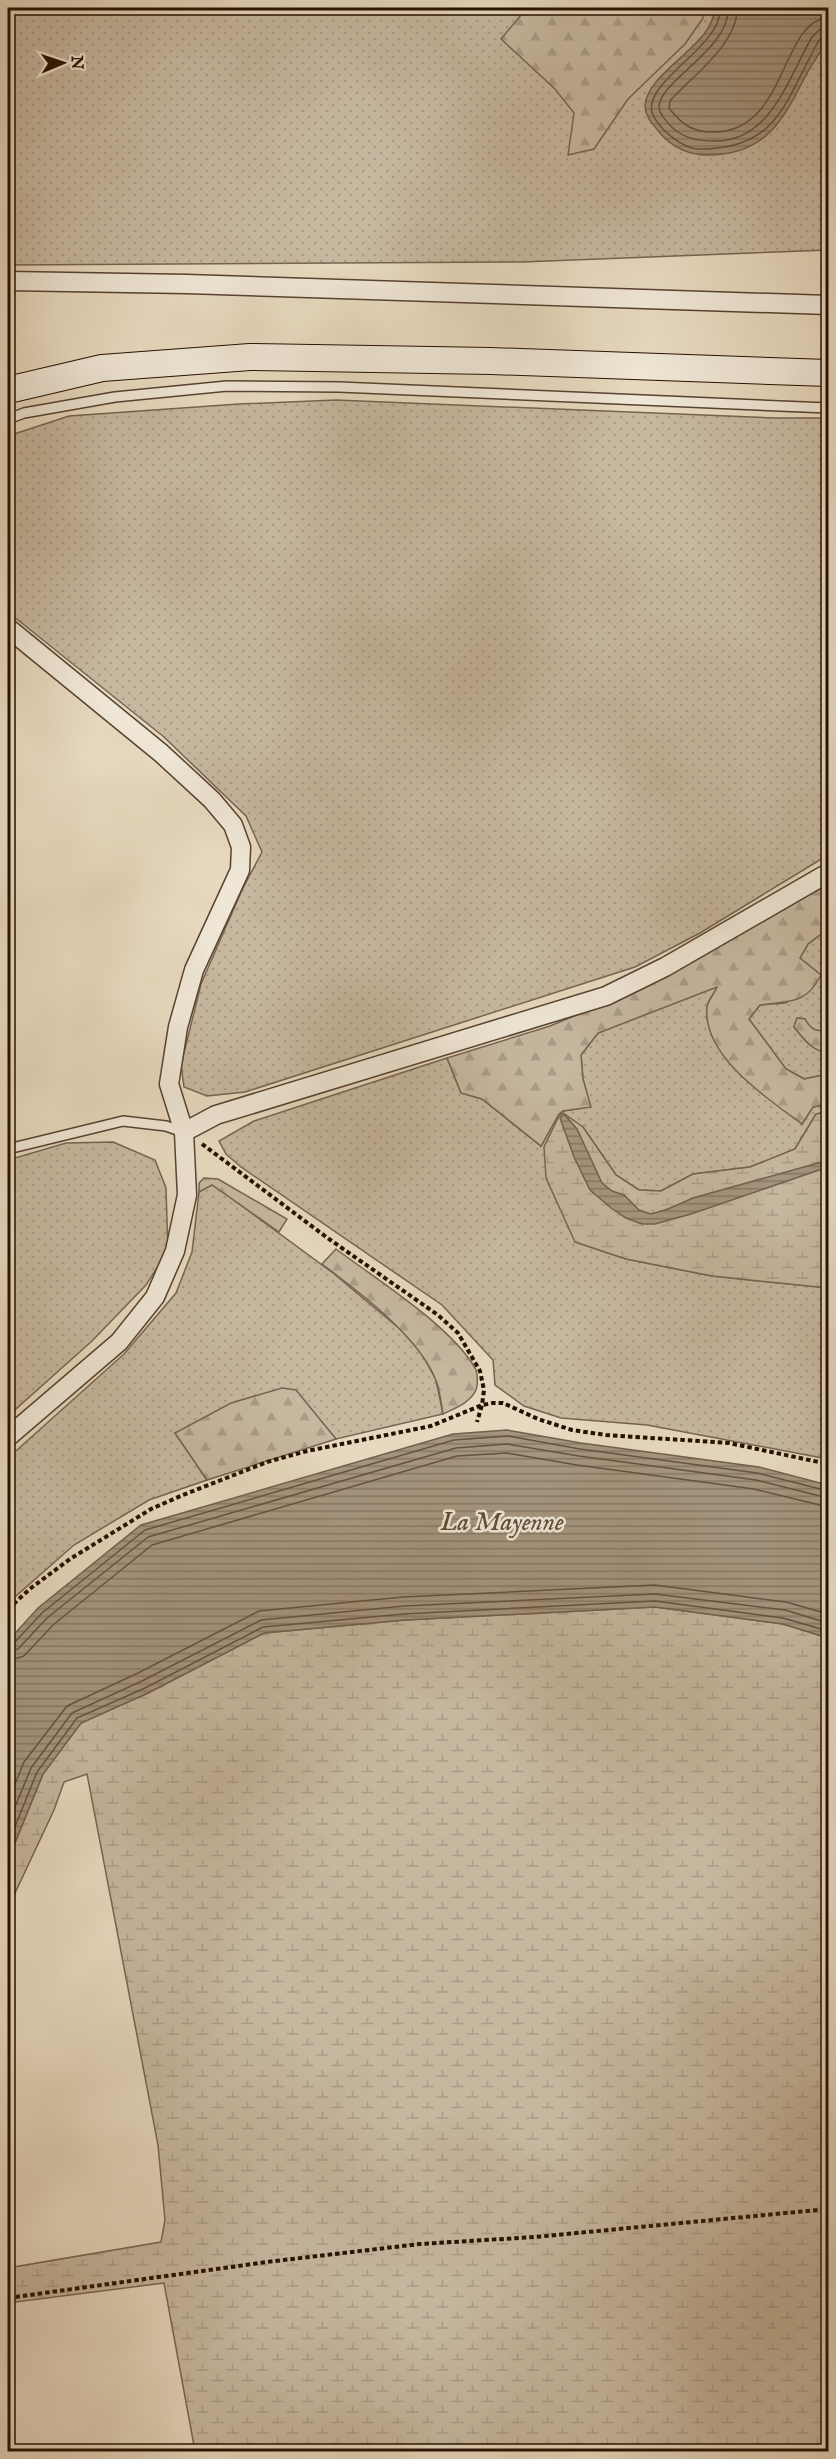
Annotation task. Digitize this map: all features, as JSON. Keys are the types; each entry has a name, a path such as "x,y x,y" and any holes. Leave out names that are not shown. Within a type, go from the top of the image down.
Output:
{"main road":[{"path":"8,390 102,368 250,357 503,361 828,373"}],"street":[{"path":"8,281 187,284 828,305"},
{"path":"8,627 161,753 212,800 232,825 241,847 240,870 194,970 178,1027 169,1084 184,1132 187,1195 176,1251 155,1297 119,1342 8,1437"},
{"path":"184,1132 216,1115 606,996 665,967 828,873"}],"lane":[{"path":"8,419 24,413 115,397 227,386 339,387 828,408"},
{"path":"8,1149 123,1121 166,1126 184,1132"}],"path":[{"path":"184,1132 438,1315 458,1333 480,1371 484,1389 477,1422"},
{"path":"8,1609 31,1588 70,1559 151,1509 183,1495 267,1462 307,1451 431,1426 482,1405 503,1403 538,1419 572,1430 606,1435 737,1444 828,1464"},
{"path":"8,2298 267,2262 420,2244 569,2235 828,2209"}],"green space":[{"path":"8,8 828,8 828,250 522,262 8,265"},
{"path":"702,8 703,18 685,44 628,99 594,149 568,155 574,113 555,89 501,39 526,9"},
{"path":"336,400 774,418 828,418 828,855 700,933 635,967 245,1092 207,1096 184,1087 181,1065 201,984 242,890 262,852 246,816 164,737 8,612 8,436 69,416 239,404"},
{"path":"828,882 828,929 808,944 800,958 821,975 803,997 760,1005 749,1019 786,1069 804,1079 828,1074 828,1104 813,1107 802,1124 740,1074 715,1042 708,1025 707,1007 717,987 598,1033 581,1055 583,1079 591,1107 563,1111 559,1114 541,1146 482,1099 461,1093 447,1058 550,1026 647,986"},
{"path":"828,929 828,1030 814,1029 805,1019 797,1018 794,1027 813,1047 828,1053 828,1074 804,1079 786,1069 749,1019 760,1005 786,1003 821,975 799,959 808,944"},
{"path":"718,986 707,1006 708,1023 715,1040 726,1056 757,1087 802,1124 813,1107 828,1104 828,1112 816,1114 795,1149 750,1167 693,1174 661,1191 639,1190 616,1175 583,1127 575,1242 626,1259 712,1276 828,1288 828,1459 647,1425 561,1418 524,1406 495,1385 493,1360 442,1305 241,1167 226,1154 219,1141 254,1121 447,1058 461,1093 482,1099 541,1146 559,1114 563,1111 590,1107 583,1079 581,1055 598,1033"},
{"path":"797,1018 805,1019 814,1029 828,1030 828,1053 817,1050 805,1040 794,1027"},
{"path":"828,1112 828,1288 712,1276 626,1259 575,1242 546,1178 544,1147 559,1116 563,1113 583,1127 616,1175 639,1190 661,1191 693,1174 750,1167 795,1149 816,1114"},
{"path":"113,1142 155,1160 166,1188 168,1251 146,1285 92,1341 8,1416 8,1160 66,1143"},
{"path":"204,1178 218,1179 287,1219 279,1232 212,1185 199,1192 199,1183"},
{"path":"212,1184 333,1273 401,1330 422,1354 436,1380 443,1414 336,1439 295,1390 175,1433 207,1480 149,1500 74,1545 8,1603 8,1458 124,1354 176,1293 192,1252 199,1192"},
{"path":"336,1249 412,1304 464,1352 475,1368 477,1385 473,1395 462,1405 443,1414 435,1378 415,1346 386,1316 322,1264"},
{"path":"282,1388 296,1390 336,1439 207,1480 175,1433 231,1403"},
{"path":"655,1607 783,1624 828,1638 828,2451 195,2451 164,2283 8,2303 8,2268 161,2242 165,2220 158,2145 87,1774 64,1782 54,1810 8,1908 8,1860 43,1774 81,1723 148,1693 264,1633 405,1620"}],"water":[{"path":"714,8 828,8 829,32 789,106 770,132 745,149 701,155 682,150 670,143 650,121 645,106 649,93 657,81 704,34 712,21"},
{"path":"564,1114 577,1129 602,1183 612,1191 624,1195 639,1210 651,1214 693,1198 818,1163 828,1162 828,1169 822,1169 691,1214 655,1224 642,1224 626,1218 590,1190 574,1157 560,1118"},
{"name":"La Mayenne","path":"507,1430 581,1443 759,1467 828,1485 828,1638 783,1624 655,1607 405,1620 264,1633 148,1693 81,1723 43,1774 8,1860 8,1641 38,1608 141,1525 453,1434"}]}
